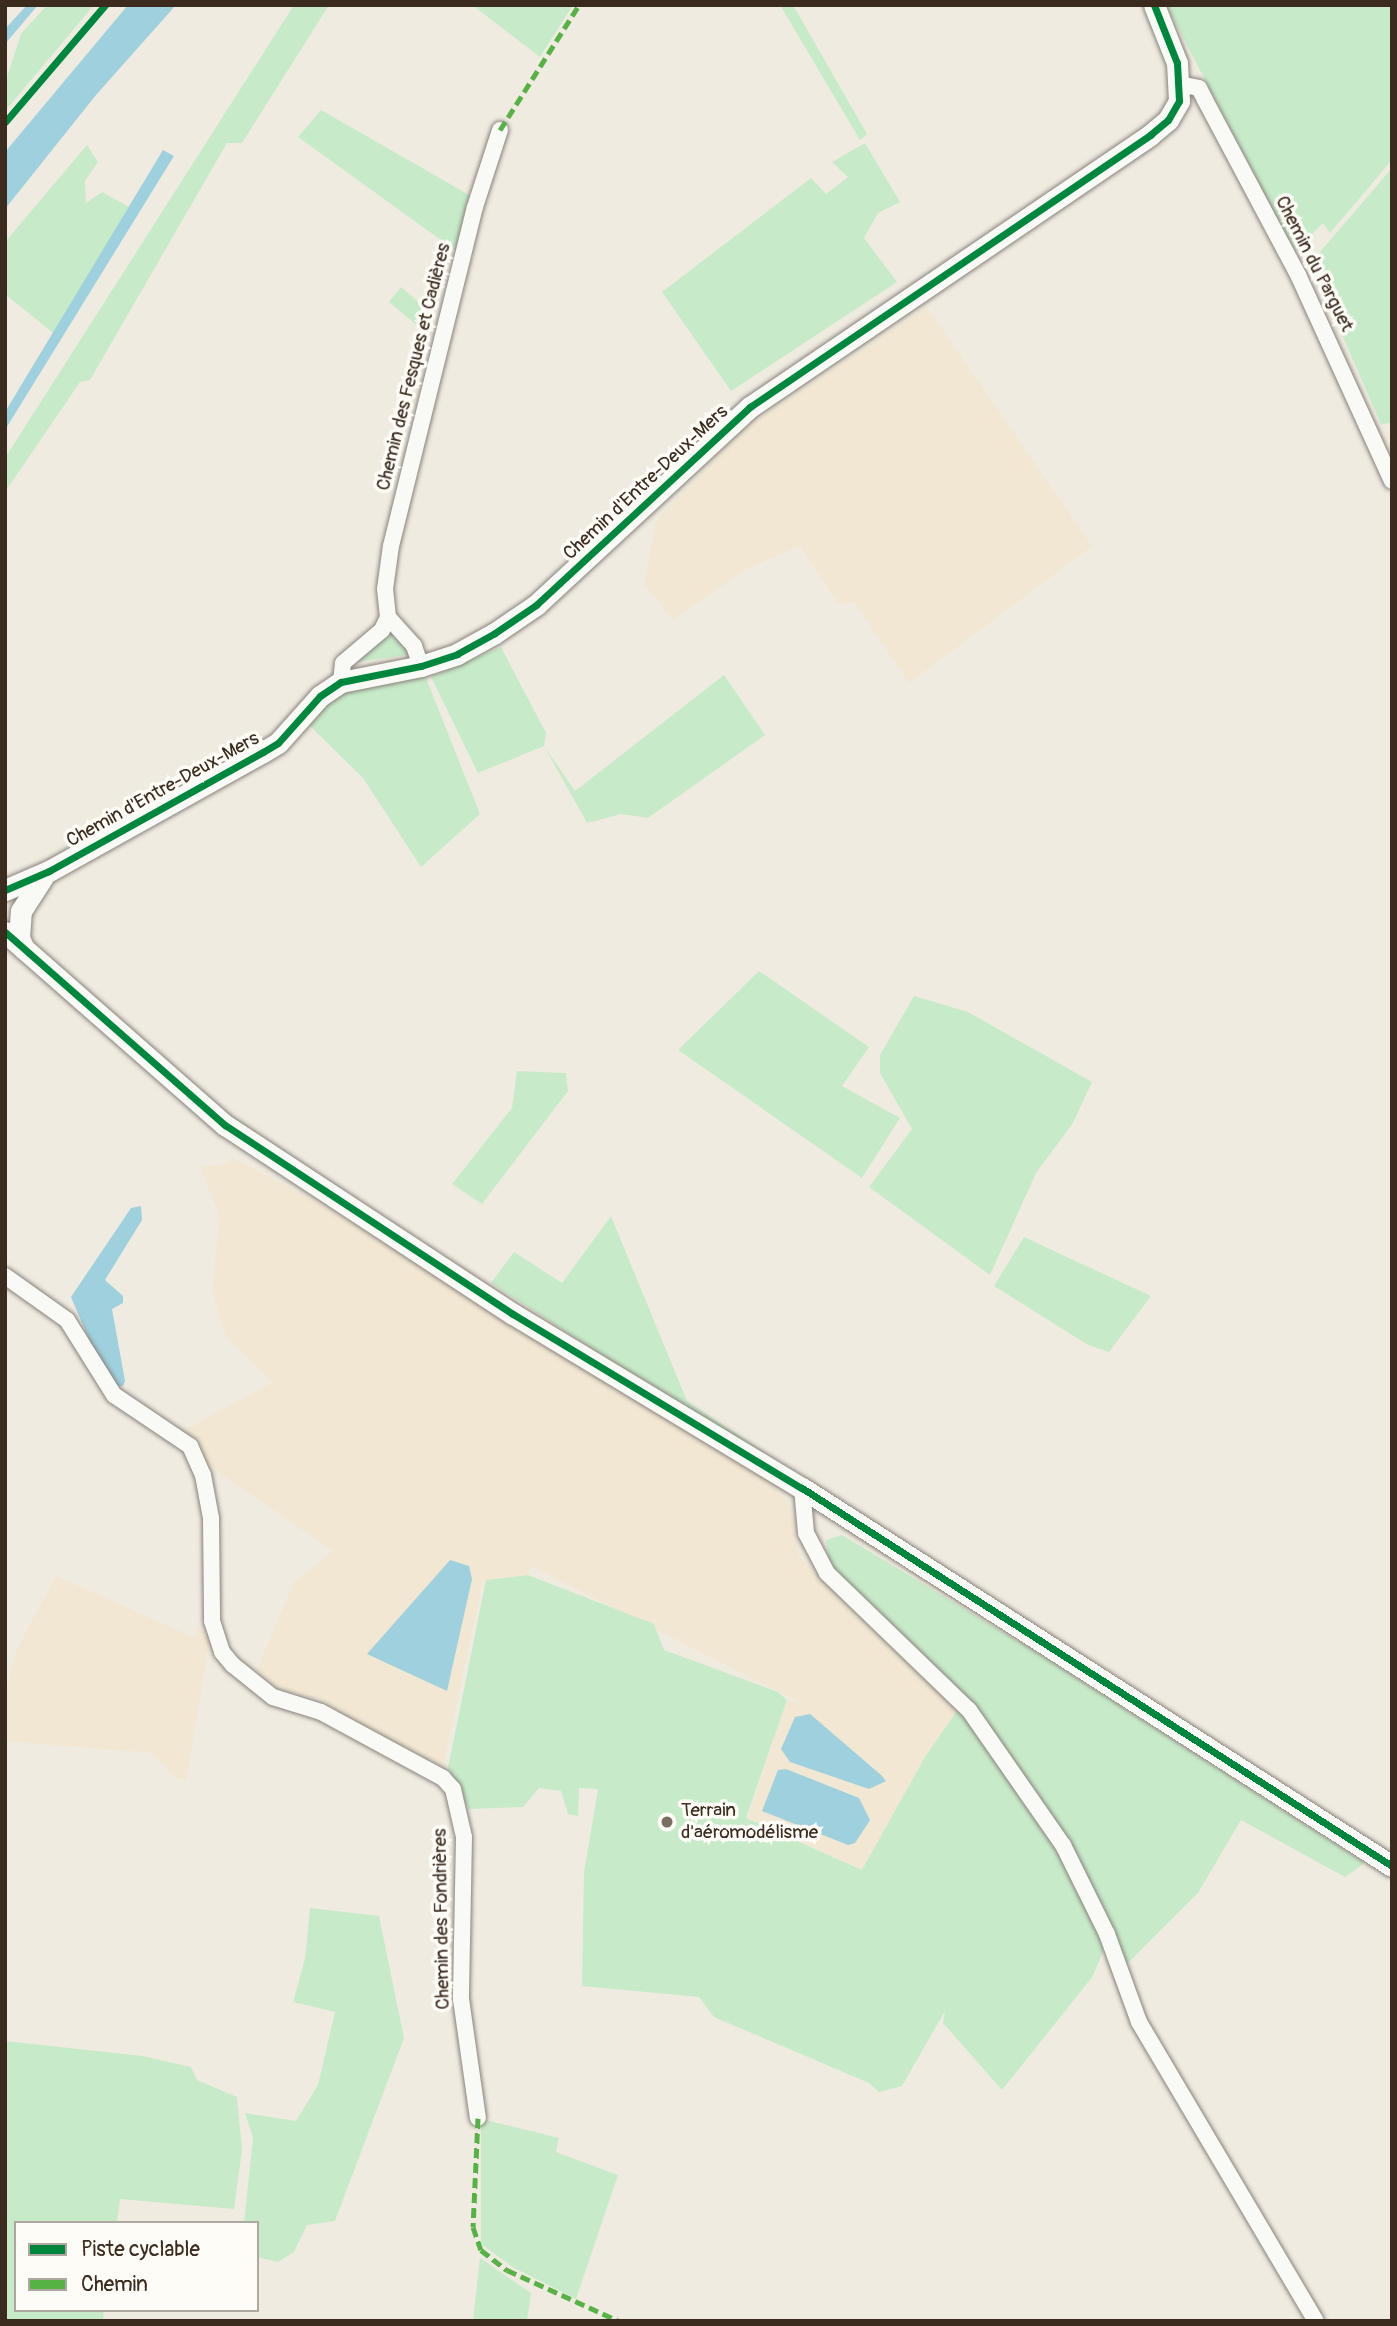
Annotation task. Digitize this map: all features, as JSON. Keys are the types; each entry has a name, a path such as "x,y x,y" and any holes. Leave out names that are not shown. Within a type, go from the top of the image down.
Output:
{"street":[{"name":"Chemin d'Entre-Deux-Mers","path":"5,922 14,893 278,743 320,696 341,682 421,666 457,654 536,605 750,407 1150,135 1168,120 1179,101 1177,63 1154,5"},
{"name":"Chemin du Parguet","path":"1179,84 1199,88 1298,277 1392,481"},
{"name":"Chemin des Fesques et Cadières","path":"388,617 384,589 391,546 475,206 500,130"},
{"path":"341,682 343,663 382,630 388,617 414,646 421,666"},
{"path":"14,893 24,949"},
{"path":"5,932 225,1125 513,1314 802,1488 1392,1866"},
{"name":"Chemin des Fondrières","path":"5,1276 66,1320 114,1395 190,1447 202,1475 211,1518 212,1621 222,1652 233,1665 273,1697 321,1712 443,1778 453,1789 464,1837 461,1999 478,2118"},
{"path":"802,1488 806,1534 827,1573 969,1710 1063,1844 1107,1934 1139,2022 1316,2321"}],"shaded area":[{"path":"927,307 1092,546 909,683 854,602 839,604 800,546 746,569 673,620 644,584 657,519 744,429"},
{"path":"233,1158 321,1204 768,1480 791,1507 799,1557 961,1705 863,1870 748,1818 787,1700 803,1704 531,1566 528,1575 483,1580 443,1766 383,1740 322,1700 279,1689 257,1670 294,1582 333,1551 215,1470 179,1433 273,1382 227,1339 212,1291 220,1217 200,1167 224,1164"},
{"path":"56,1576 195,1638 197,1628 210,1636 186,1781 174,1777 153,1753 5,1741 5,1694 17,1649"}],"green space":[{"path":"47,5 94,5 5,111 5,83 21,34"},
{"path":"294,5 329,5 242,143 227,143 90,380 80,382 5,492 5,458"},
{"path":"472,5 573,5 540,57"},
{"path":"780,5 793,5 867,134 860,140"},
{"path":"1166,5 1392,5 1392,160 1330,233 1323,223 1295,252"},
{"path":"321,110 471,196 459,253 298,137"},
{"path":"865,143 900,202 878,213 864,238 897,282 731,391 662,292 811,178 826,194 848,177 832,162"},
{"path":"87,145 98,162 85,181 86,203 102,192 129,207 53,333 5,294 5,242"},
{"path":"1392,168 1392,423 1381,424 1315,273 1314,259"},
{"path":"401,287 431,312 419,327 389,302"},
{"path":"391,634 397,635 414,654 350,663"},
{"path":"501,647 546,733 544,746 478,773 431,677"},
{"path":"424,673 480,814 421,867 363,778 309,725 330,699 347,688"},
{"path":"724,675 765,735 648,818 621,814 587,823 544,746 575,791"},
{"path":"759,971 869,1047 842,1086 900,1118 862,1178 678,1050"},
{"path":"914,996 968,1012 1092,1082 1073,1123 1036,1173 990,1275 869,1187 912,1129 880,1073 880,1055"},
{"path":"517,1071 566,1073 568,1091 482,1204 452,1184 512,1108"},
{"path":"611,1216 687,1401 764,1452 763,1459 491,1283 514,1252 562,1283"},
{"path":"1024,1237 1151,1296 1109,1352 1088,1345 994,1286"},
{"path":"842,1535 1039,1654 1365,1863 1345,1877 1241,1820 1198,1893 1126,1965 1039,1798 972,1702 829,1565 826,1540"},
{"path":"528,1575 654,1624 664,1650 778,1692 787,1700 746,1818 862,1870 925,1757 961,1705 1057,1842 1105,1946 1093,1976 1002,2090 943,2023 945,2011 902,2086 879,2092 869,2083 714,2017 699,1997 582,1986 584,1872 598,1789 579,1788 578,1816 568,1814 561,1791 539,1788 523,1807 469,1809 448,1768 486,1580"},
{"path":"310,1908 379,1916 404,2038 335,2221 307,2225 294,2252 278,2262 259,2257 259,2221 244,2221 253,2138 245,2113 296,2121 318,2085 335,2012 293,2002 305,1959"},
{"path":"5,2041 143,2056 191,2067 197,2080 237,2097 242,2150 234,2209 120,2199 117,2221 14,2221 14,2312 104,2312 103,2321 5,2321"},
{"path":"481,2119 559,2138 556,2152 618,2175 576,2299 514,2268 481,2244"},
{"path":"480,2258 531,2293 527,2321 473,2321"}],"water":[{"path":"27,5 38,5 5,44 5,29"},
{"path":"128,5 176,5 96,95 5,209 5,152"},
{"path":"163,150 174,156 5,430 5,412"},
{"path":"141,1206 142,1220 105,1280 123,1296 123,1303 112,1309 125,1381 123,1386 116,1386 100,1365 71,1297 131,1208"},
{"path":"450,1560 469,1566 472,1579 447,1691 367,1654"},
{"path":"810,1714 886,1781 869,1789 790,1762 781,1749 795,1717"},
{"path":"786,1769 859,1798 870,1820 855,1843 848,1845 762,1811 778,1770"}],"marked path":[{"path":"500,130 579,5"},
{"path":"478,2118 473,2227 481,2250 507,2270 619,2321"}],"cycle path":[{"path":"5,122 105,5"},
{"path":"5,890 49,871 278,743 320,696 341,682 421,666 457,654 495,633 536,605 750,407 1150,135 1168,120 1179,101 1177,63 1154,5"},
{"path":"5,932 225,1125 513,1314 802,1488 1392,1866"}],"place":[{"name":"Terrain d'aéromodélisme","path":"667,1822"}]}
